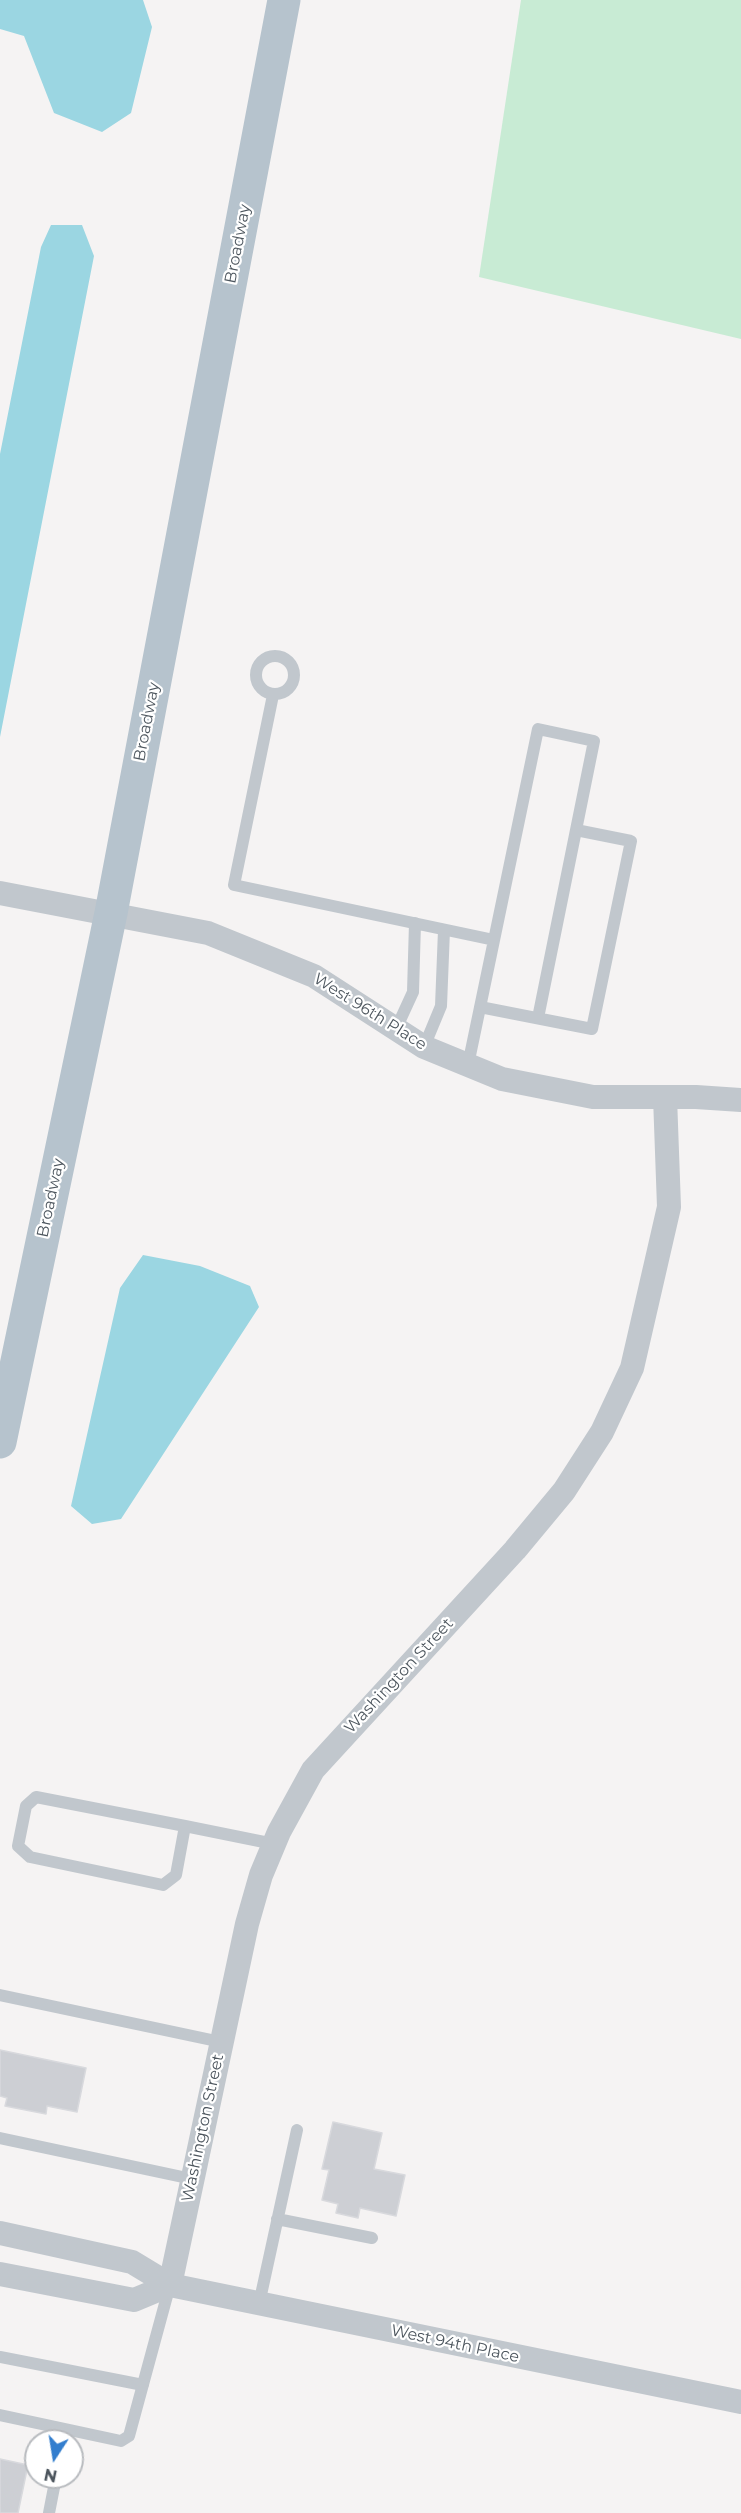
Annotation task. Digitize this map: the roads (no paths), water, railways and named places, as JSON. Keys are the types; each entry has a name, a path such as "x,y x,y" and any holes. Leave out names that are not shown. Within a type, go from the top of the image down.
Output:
{"main road":[{"name":"Broadway","path":"0,1442 111,913 284,0"}],"street":[{"name":"West 96th Place","path":"0,893 208,933 314,976 424,1047 502,1079 593,1097 741,1100"},
{"name":"Washington Street","path":"170,2285 247,1924 261,1875 274,1844 313,1770 516,1550 564,1491 602,1432 632,1368 669,1208 665,1097"},
{"name":"West 94th Place","path":"0,2233 132,2262 170,2285 741,2402"},
{"path":"0,2274 134,2300 170,2285"}],"lane":[{"path":"273,694 234,885 494,940"},
{"path":"468,1065 538,729 594,741 538,1018"},
{"path":"480,1007 592,1029 631,841 576,830"},
{"path":"396,1029 413,992 415,923"},
{"path":"424,1047 441,1006 444,930"},
{"path":"185,1826 176,1875 163,1885 30,1857 18,1846 26,1806 36,1797 185,1826 274,1844"},
{"path":"0,1995 221,2042"},
{"path":"259,2304 297,2130"},
{"path":"0,2138 192,2179"},
{"path":"278,2219 372,2238"},
{"path":"84,2437 121,2441 129,2436 170,2285"},
{"path":"0,2357 143,2385"},
{"path":"0,2415 46,2429"},
{"path":"49,2513 54,2489"}],"water":[{"path":"0,0 143,0 152,27 131,113 102,132 54,113 24,36 0,29"},
{"path":"51,225 82,225 94,256 0,737 0,454 41,247"},
{"path":"143,1255 200,1266 250,1286 259,1307 121,1519 92,1524 71,1506 120,1288"}]}
